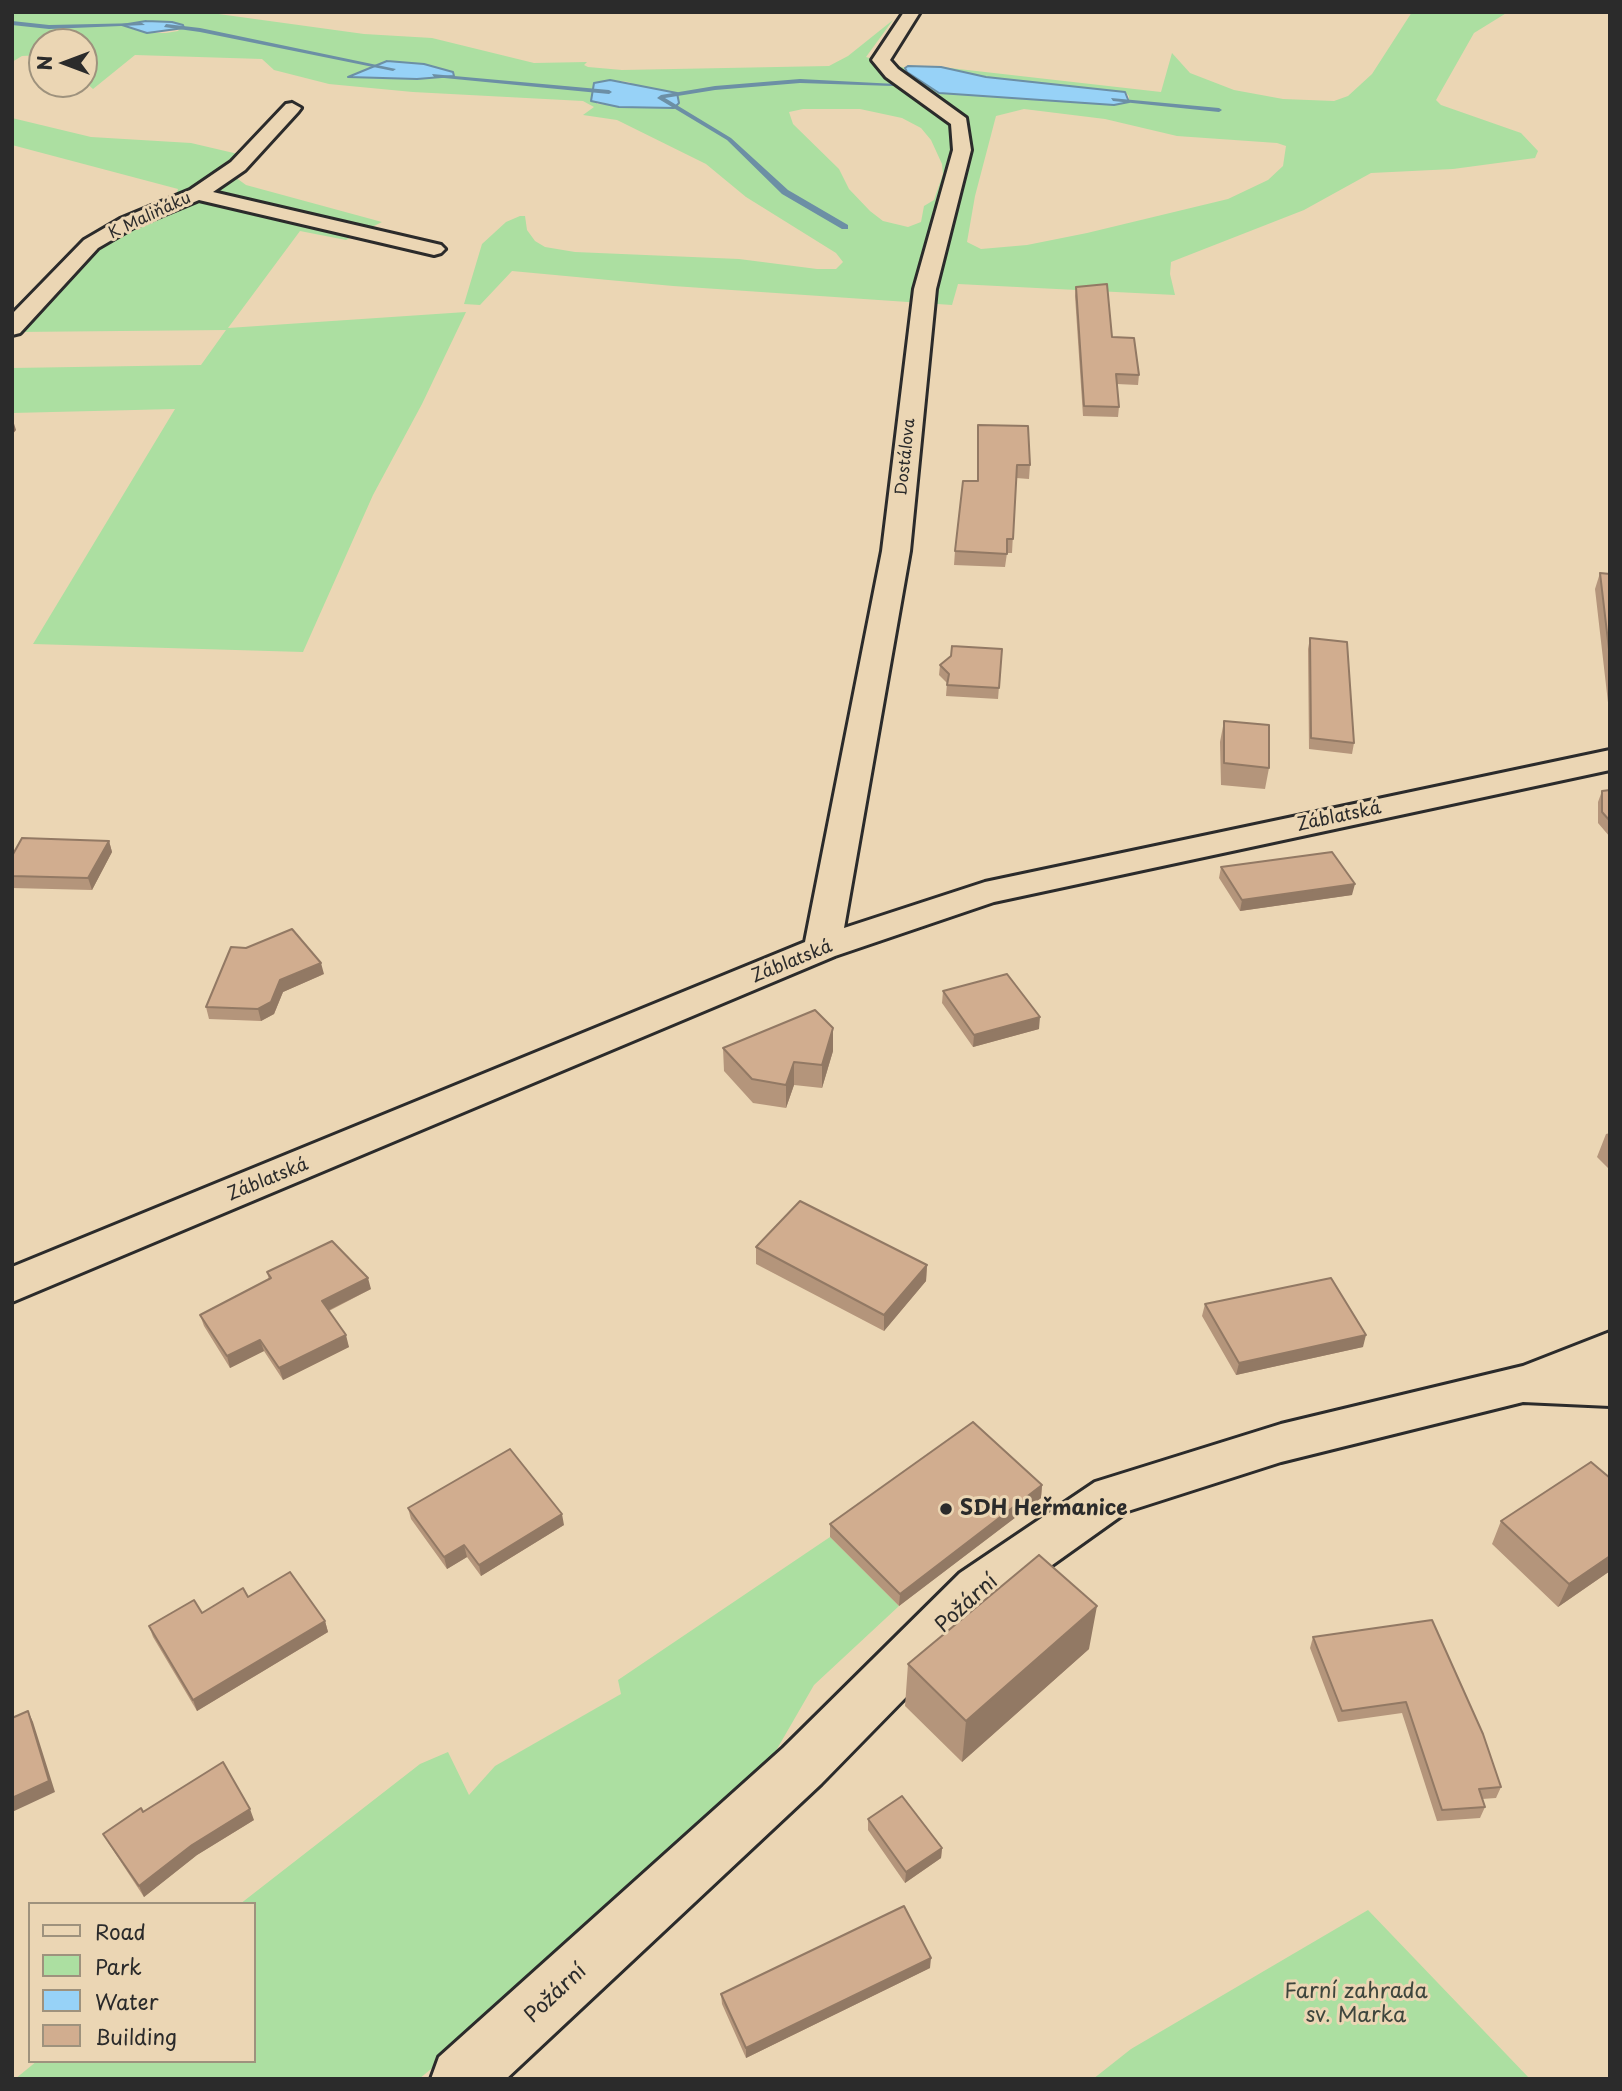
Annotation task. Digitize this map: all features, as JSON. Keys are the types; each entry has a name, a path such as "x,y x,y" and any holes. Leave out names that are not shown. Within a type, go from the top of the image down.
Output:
{"street":[{"name":"Dostálova","path":"822,948 896,551 925,289 962,150 960,122 892,73 881,60 912,12"},
{"name":"K Maliňáku","path":"12,328 91,244 127,223 197,194 237,166 292,108"},
{"path":"197,194 434,248"},
{"name":"Záblatská","path":"12,1286 822,948 985,893 1610,760"},
{"path":"1523,1384 1610,1350"},
{"name":"Požární","path":"461,2079 802,1766 978,1588 1112,1496 1281,1443 1523,1384 1610,1388"}],"green space":[{"path":"12,12 204,12 364,34 432,38 534,63 587,62 584,65 588,67 622,70 829,66 848,56 893,20 866,57 905,68 939,93 1114,105 1129,102 1129,96 1125,92 986,77 941,67 1161,92 1172,53 1190,73 1234,90 1283,99 1334,101 1348,96 1372,74 1412,12 1508,12 1474,33 1436,100 1441,105 1521,133 1538,151 1535,158 1453,169 1371,173 1304,210 1171,262 1170,274 1175,295 958,284 952,305 673,286 512,271 480,305 464,304 482,244 506,222 520,216 525,216 527,230 535,241 545,247 575,252 739,259 817,269 836,269 843,262 836,253 746,197 706,164 617,120 583,115 594,107 583,101 413,92 329,84 274,70 262,59 135,55 98,85 98,28 28,28 28,56 12,62","holes":["146,21 172,22 183,25 178,31 166,33 146,33 123,26","387,61 441,69 440,78 350,76","610,80 629,82 674,108 597,104 594,83","803,109 860,109 902,118 921,128 931,140 942,164 943,174 934,200 924,206 921,222 908,227 883,221 870,211 849,189 839,169 793,124 789,112","1024,109 1105,119 1177,136 1277,143 1286,146 1283,166 1268,180 1228,199 1087,233 1027,245 981,249 967,242 975,196 996,116"]},
{"path":"12,118 91,137 191,143 238,154 220,166 246,185 382,222 346,240 300,231 228,328 466,312 422,404 373,495 303,652 33,644 175,409 12,413 12,368 201,365 226,330 16,332 93,249 130,224 173,207 178,189 12,145"},
{"path":"830,1537 899,1606 814,1685 755,1787 554,1967 419,2079 15,2079 35,2063 256,2063 256,1902 243,1902 420,1764 448,1752 469,1795 495,1766 621,1694 618,1680"},
{"name":"Farní zahrada sv. Marka","path":"1368,1910 1530,2079 1093,2079 1131,2049"}],"water":[{"path":"146,21 172,22 183,25 184,28 147,33 122,25"},
{"path":"387,61 424,64 453,72 454,76 417,79 348,77"},
{"path":"941,67 986,77 1125,92 1129,102 1114,105 939,93 907,72 905,68"},
{"path":"610,80 677,93 679,103 674,108 619,107 591,101 594,83"}],"building":[{"path":"1107,284 1112,337 1134,338 1139,375 1116,374 1119,407 1084,406 1076,287"},
{"path":"978,425 1028,426 1030,465 1017,465 1013,539 1007,539 1007,554 955,551 963,481 978,481"},
{"path":"1600,573 1610,574 1610,658"},
{"path":"1310,638 1347,642 1354,743 1311,738"},
{"path":"952,646 1002,649 999,688 947,685 949,674 940,665 951,656"},
{"path":"1224,721 1269,725 1269,768 1224,763"},
{"path":"1610,790 1610,821 1602,812 1602,791"},
{"path":"22,838 109,841 88,878 12,876 12,856"},
{"path":"1332,852 1355,884 1242,900 1221,867"},
{"path":"292,929 321,963 280,980 271,1002 258,1009 206,1007 231,947 246,948"},
{"path":"1007,974 1040,1017 974,1035 943,991"},
{"path":"815,1010 833,1028 822,1065 794,1062 786,1085 752,1079 723,1048"},
{"path":"800,1201 927,1265 884,1315 756,1247"},
{"path":"332,1241 368,1278 322,1301 346,1335 279,1368 260,1340 227,1356 200,1315 271,1278 267,1272"},
{"path":"1331,1278 1366,1335 1239,1363 1205,1304"},
{"path":"973,1422 1042,1485 900,1594 830,1524"},
{"path":"510,1449 562,1514 479,1565 464,1545 444,1557 408,1508"},
{"path":"1591,1462 1610,1478 1610,1556 1569,1584 1501,1521"},
{"path":"1039,1555 1097,1606 966,1721 908,1664"},
{"path":"290,1572 325,1621 193,1700 149,1626 194,1600 202,1613 243,1588 248,1597"},
{"path":"1432,1620 1483,1734 1501,1787 1479,1789 1485,1807 1442,1810 1406,1702 1342,1711 1313,1637"},
{"path":"28,1711 49,1781 12,1798 12,1718"},
{"path":"223,1762 250,1809 192,1845 139,1886 103,1834 141,1808 143,1812"},
{"path":"902,1796 942,1848 906,1872 868,1819"},
{"path":"904,1906 931,1958 746,2048 721,1994"}],"waterway":[{"path":"12,23 49,27 142,25"},
{"path":"166,26 200,30 393,69"},
{"path":"434,75 609,92"},
{"path":"661,97 715,88 800,81 893,84"},
{"path":"660,98 729,139 785,192 845,227"},
{"path":"1113,99 1219,110"}],"place":[{"name":"SDH Heřmanice","path":"946,1509"}]}
